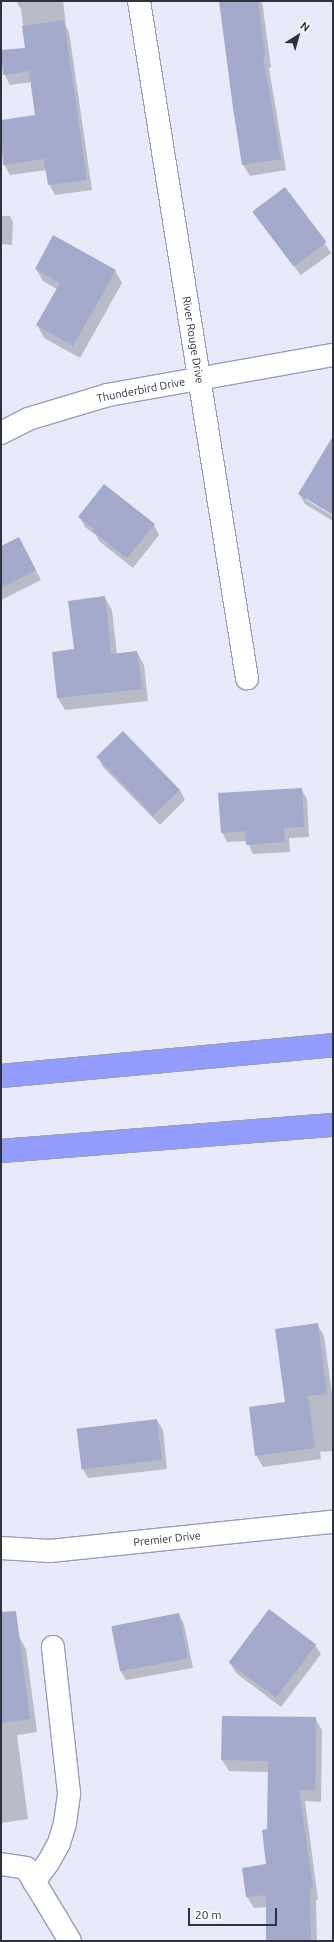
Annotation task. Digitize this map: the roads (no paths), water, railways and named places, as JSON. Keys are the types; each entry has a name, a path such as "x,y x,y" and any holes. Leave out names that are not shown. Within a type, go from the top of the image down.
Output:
{"highway":[{"path":"1,1076 333,1045"},
{"path":"1,1151 333,1125"}],"street":[{"name":"River Rouge Drive","path":"139,1 247,678"},
{"name":"Thunderbird Drive","path":"1,433 28,419 108,395 333,354"},
{"name":"Premier Drive","path":"1,1548 50,1551 333,1522"},
{"path":"34,1882 48,1863 59,1843 65,1823 69,1794 53,1647"},
{"path":"1,1864 26,1868 70,1941"}]}
